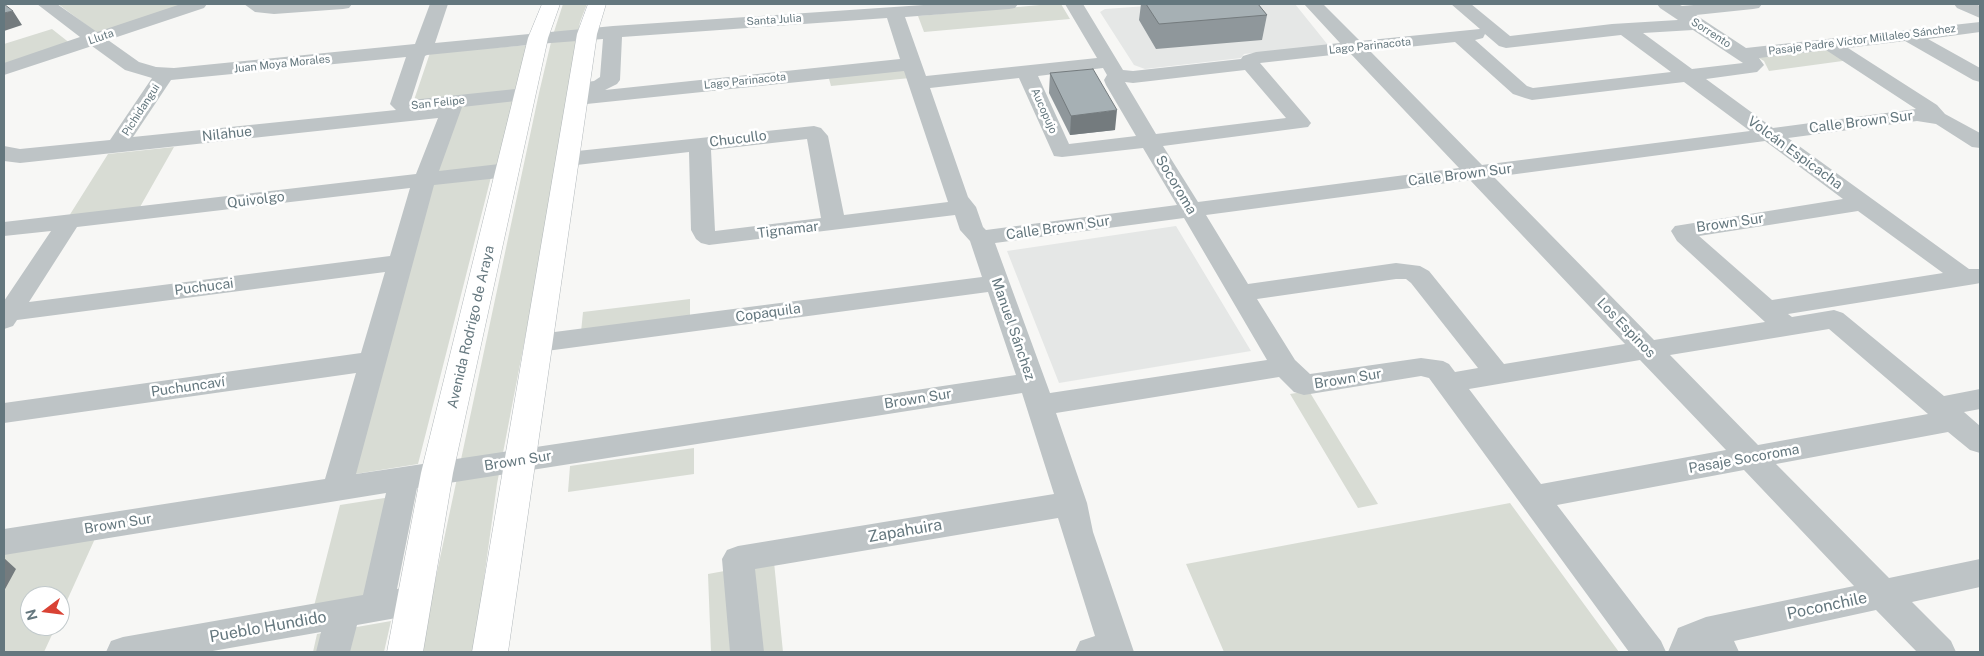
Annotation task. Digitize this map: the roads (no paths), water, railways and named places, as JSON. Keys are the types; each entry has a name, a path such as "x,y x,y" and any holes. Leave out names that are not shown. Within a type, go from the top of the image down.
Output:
{"main road":[{"name":"Avenida Rodrigo de Araya","path":"405,652 437,473 538,38 551,4"},
{"path":"490,652 587,34 597,4"}],"street":[{"name":"Juan Moya Morales","path":"46,4 132,66 146,71 165,74 538,38"},
{"name":"Lluta","path":"4,69 198,4"},
{"path":"254,4 261,8 274,10 343,4"},
{"name":"San Felipe","path":"439,4 425,44 416,56 400,98 400,104 409,107 452,106 525,94"},
{"name":"Santa Julia","path":"538,38 905,9 1009,4"},
{"name":"Socoroma","path":"1074,4 1113,68 1116,85 1285,367"},
{"name":"Los Espinos","path":"1313,4 1939,652"},
{"path":"1460,4 1500,37"},
{"path":"1672,8 1753,4"},
{"path":"1963,4 1980,13"},
{"name":"Sorrento","path":"1672,8 1749,60"},
{"name":"Manuel Sánchez","path":"905,9 916,73 957,198 964,207 970,225 981,238 1036,393 1072,503 1073,517 1108,651"},
{"name":"Lago Parinacota","path":"578,94 916,73 1113,68 1133,77 1250,64 1250,60 1254,58 1460,36 1500,37 1696,24"},
{"name":"Pasaje Padre Víctor Millaleo Sánchez","path":"1460,36 1520,90 1527,93 1750,68 1749,60 1829,44 1980,26"},
{"name":"Volcán Espicacha","path":"1626,29 1863,203 1972,276"},
{"path":"578,94 610,80 613,32"},
{"path":"1908,35 1980,76"},
{"path":"1829,44 1930,109 1938,118 1980,142"},
{"path":"1149,141 1301,123 1250,64"},
{"name":"Aucopujo","path":"1026,71 1062,151 1149,141"},
{"name":"Pichidangui","path":"117,146 165,74"},
{"path":"337,489 400,262 425,180 452,106"},
{"name":"Nilahue","path":"4,152 10,156 20,156 452,106"},
{"name":"Calle Brown Sur","path":"981,238 1917,115 1938,118"},
{"name":"Chucullo","path":"568,159 814,132 817,136 834,224"},
{"name":"Tignamar","path":"700,144 703,230 706,236 714,239 964,207"},
{"name":"Quivolgo","path":"4,229 508,170"},
{"name":"Brown Sur","path":"1787,327 1685,236 1683,231 1863,203"},
{"path":"6,316 68,222"},
{"name":"Puchucai","path":"6,316 400,262"},
{"path":"1241,293 1396,271 1411,272 1420,277 1498,375"},
{"path":"1767,309 1972,276"},
{"name":"Copaquila","path":"539,343 997,283"},
{"path":"1449,383 1834,319 1980,442"},
{"name":"Puchuncaví","path":"4,413 373,361"},
{"name":"Brown Sur","path":"4,542 521,460 1036,393 1285,367 1304,385 1427,366 1439,371 1449,383 1649,652"},
{"path":"1946,413 1980,399"},
{"name":"Pasaje Socoroma","path":"1533,497 1751,457 1946,413"},
{"path":"377,607 404,478"},
{"name":"Zapahuira","path":"747,652 738,559 1072,503"},
{"name":"Poconchile","path":"1704,645 1883,594 1980,573"},
{"name":"Pueblo Hundido","path":"123,652 413,601"},
{"path":"333,652 343,614"}]}
